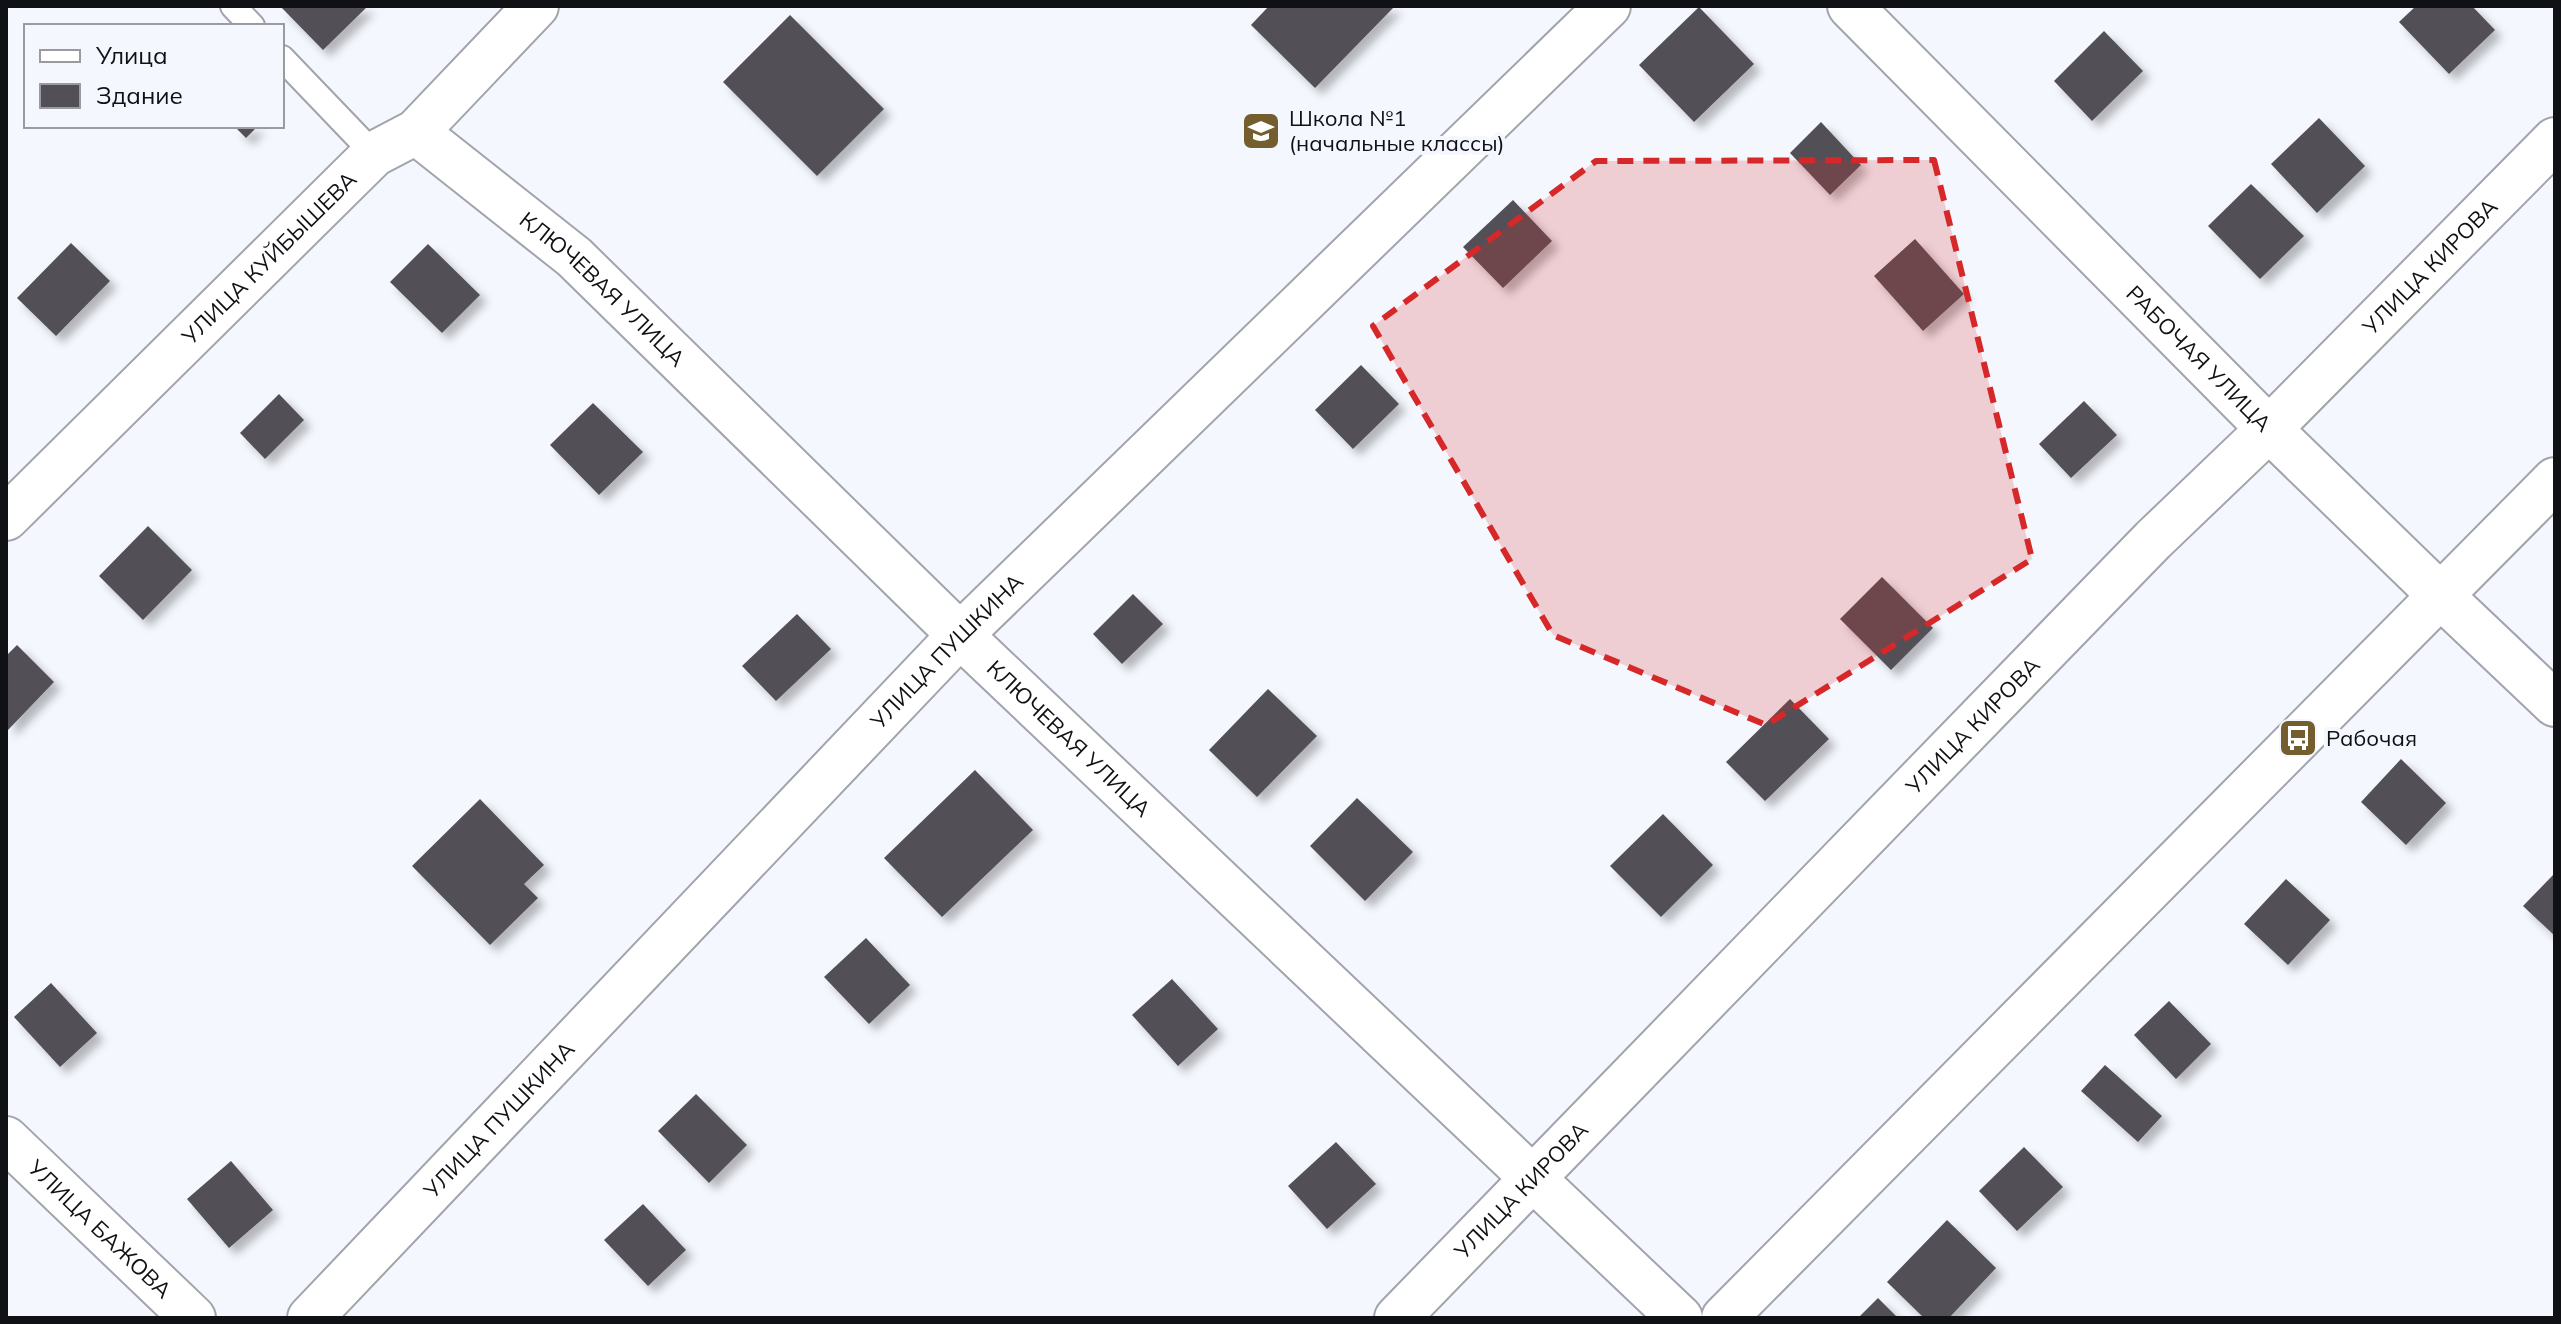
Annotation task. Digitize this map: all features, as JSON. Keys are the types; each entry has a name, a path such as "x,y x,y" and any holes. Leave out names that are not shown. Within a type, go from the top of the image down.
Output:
{"street":[{"name":"УЛИЦА КУЙБЫШЕВА","path":"6,518 374,154 416,132 536,6"},
{"name":"УЛИЦА ПУШКИНА","path":"310,1318 960,635 1608,6"},
{"name":"РАБОЧАЯ УЛИЦА","path":"1850,6 2269,429 2555,704"},
{"name":"КЛЮЧЕВАЯ УЛИЦА","path":"416,132 574,257 960,635 1680,1318"},
{"name":"УЛИЦА КИРОВА","path":"1397,1318 2153,540 2269,429 2555,140"},
{"path":"1724,1318 2555,480"},
{"name":"УЛИЦА БАЖОВА","path":"6,1139 193,1318"}],"lane":[{"path":"233,6 250,24"},
{"path":"284,60 374,154"}],"highlighted area":[{"path":"1934,160 2032,559 1766,725 1553,635 1373,326 1596,161"}],"building":[{"path":"280,6 368,6 323,50"},
{"path":"1269,6 1395,6 1315,88 1251,25"},
{"path":"2416,6 2472,6 2495,30 2449,74 2399,22"},
{"path":"1699,7 1754,64 1694,122 1639,65"},
{"path":"790,15 884,109 817,176 723,82"},
{"path":"2104,31 2143,71 2092,121 2054,81"},
{"path":"2319,118 2365,166 2317,213 2271,164"},
{"path":"1821,122 1861,165 1830,195 1790,153"},
{"path":"236,128 256,128 246,138"},
{"path":"2251,184 2304,236 2260,279 2208,226"},
{"path":"1513,200 1552,241 1503,288 1463,247"},
{"path":"1915,239 1964,294 1923,331 1874,276"},
{"path":"71,243 110,281 56,336 17,298"},
{"path":"428,244 480,295 442,333 390,282"},
{"path":"1361,365 1399,404 1353,449 1315,410"},
{"path":"279,394 304,420 265,459 240,433"},
{"path":"2084,401 2117,435 2071,478 2039,444"},
{"path":"593,403 643,452 599,495 550,445"},
{"path":"148,526 192,570 143,620 99,576"},
{"path":"1882,577 1933,628 1891,670 1840,619"},
{"path":"1133,594 1163,624 1122,664 1093,634"},
{"path":"797,614 831,649 776,701 742,666"},
{"path":"17,645 54,682 8,730 6,656"},
{"path":"1268,689 1317,736 1257,797 1209,750"},
{"path":"1790,699 1829,739 1765,801 1726,762"},
{"path":"2401,759 2446,803 2406,845 2361,802"},
{"path":"975,770 1033,830 942,917 884,858"},
{"path":"1357,798 1413,852 1365,901 1310,846"},
{"path":"480,799 544,865 524,884 538,898 490,945 412,866"},
{"path":"1663,814 1713,865 1661,917 1610,866"},
{"path":"2555,873 2555,933 2554,935 2523,906"},
{"path":"2286,879 2330,920 2288,965 2244,924"},
{"path":"866,938 910,985 869,1024 824,977"},
{"path":"1172,979 1218,1029 1178,1066 1132,1015"},
{"path":"51,983 97,1033 60,1067 14,1017"},
{"path":"2169,1001 2211,1044 2176,1079 2134,1035"},
{"path":"2105,1065 2162,1116 2138,1142 2081,1091"},
{"path":"696,1094 747,1145 709,1183 658,1131"},
{"path":"1336,1142 1376,1184 1327,1229 1288,1186"},
{"path":"2024,1147 2063,1187 2017,1231 1979,1191"},
{"path":"231,1161 273,1210 229,1248 187,1199"},
{"path":"643,1204 686,1250 648,1286 604,1240"},
{"path":"1947,1220 1996,1268 1949,1318 1924,1318 1887,1282"},
{"path":"1878,1298 1898,1318 1858,1318"}],"place":[{"name":"Школа №1 (начальные классы)","path":"1261,131"},
{"name":"Рабочая","path":"2298,738"}]}
